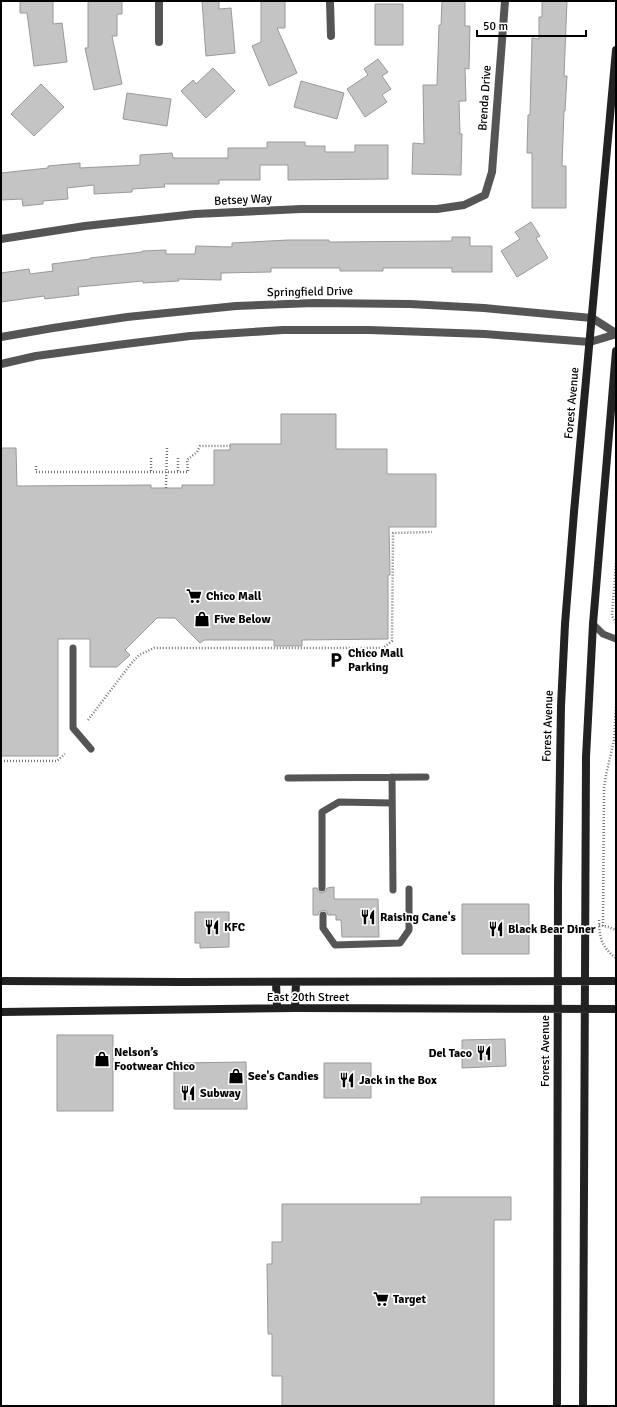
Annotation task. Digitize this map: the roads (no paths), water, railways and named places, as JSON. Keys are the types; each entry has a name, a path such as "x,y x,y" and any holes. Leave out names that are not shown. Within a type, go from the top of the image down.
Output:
{"street":[{"path":"159,42 160,1"},
{"path":"330,1 330,36"},
{"name":"Brenda Drive","path":"484,195 492,172 505,1"},
{"name":"Forest Avenue","path":"557,1406 558,799 563,662 574,512 616,50"},
{"name":"Betsey Way","path":"1,239 85,226 195,214 301,209 437,209 464,205 484,195"},
{"name":"Springfield Drive","path":"1,337 127,317 236,306 314,303 410,304 484,308 592,318 616,333"},
{"name":"Springfield Drive","path":"1,364 36,356 190,336 283,330 369,330 477,334 590,342 616,333"},
{"path":"583,1406 585,787 592,624 616,351"},
{"name":"East 20th Street","path":"1,981 616,981"},
{"path":"276,982 277,1008"},
{"path":"295,1008 296,982"},
{"name":"East 20th Street","path":"1,1012 277,1008 616,1009"}],"lane":[{"path":"592,624 603,634 616,639"},
{"path":"73,648 73,728 92,749"},
{"path":"392,777 393,890"},
{"path":"288,778 426,777"},
{"path":"322,888 322,812 338,802 392,803"},
{"path":"323,915 323,928 335,945 400,943 409,930 409,889"}],"place":[{"name":"Chico Mall","path":"194,596"},
{"name":"Five Below","path":"202,619"},
{"name":"Chico Mall Parking","path":"336,660"},
{"name":"Raising Cane's","path":"368,917"},
{"name":"KFC","path":"212,927"},
{"name":"Black Bear Diner","path":"496,929"},
{"name":"Del Taco","path":"484,1053"},
{"name":"Nelson’s Footwear Chico","path":"102,1059"},
{"name":"See's Candies","path":"236,1076"},
{"name":"Jack in the Box","path":"347,1080"},
{"name":"Subway","path":"188,1093"},
{"name":"Target","path":"381,1299"}]}
